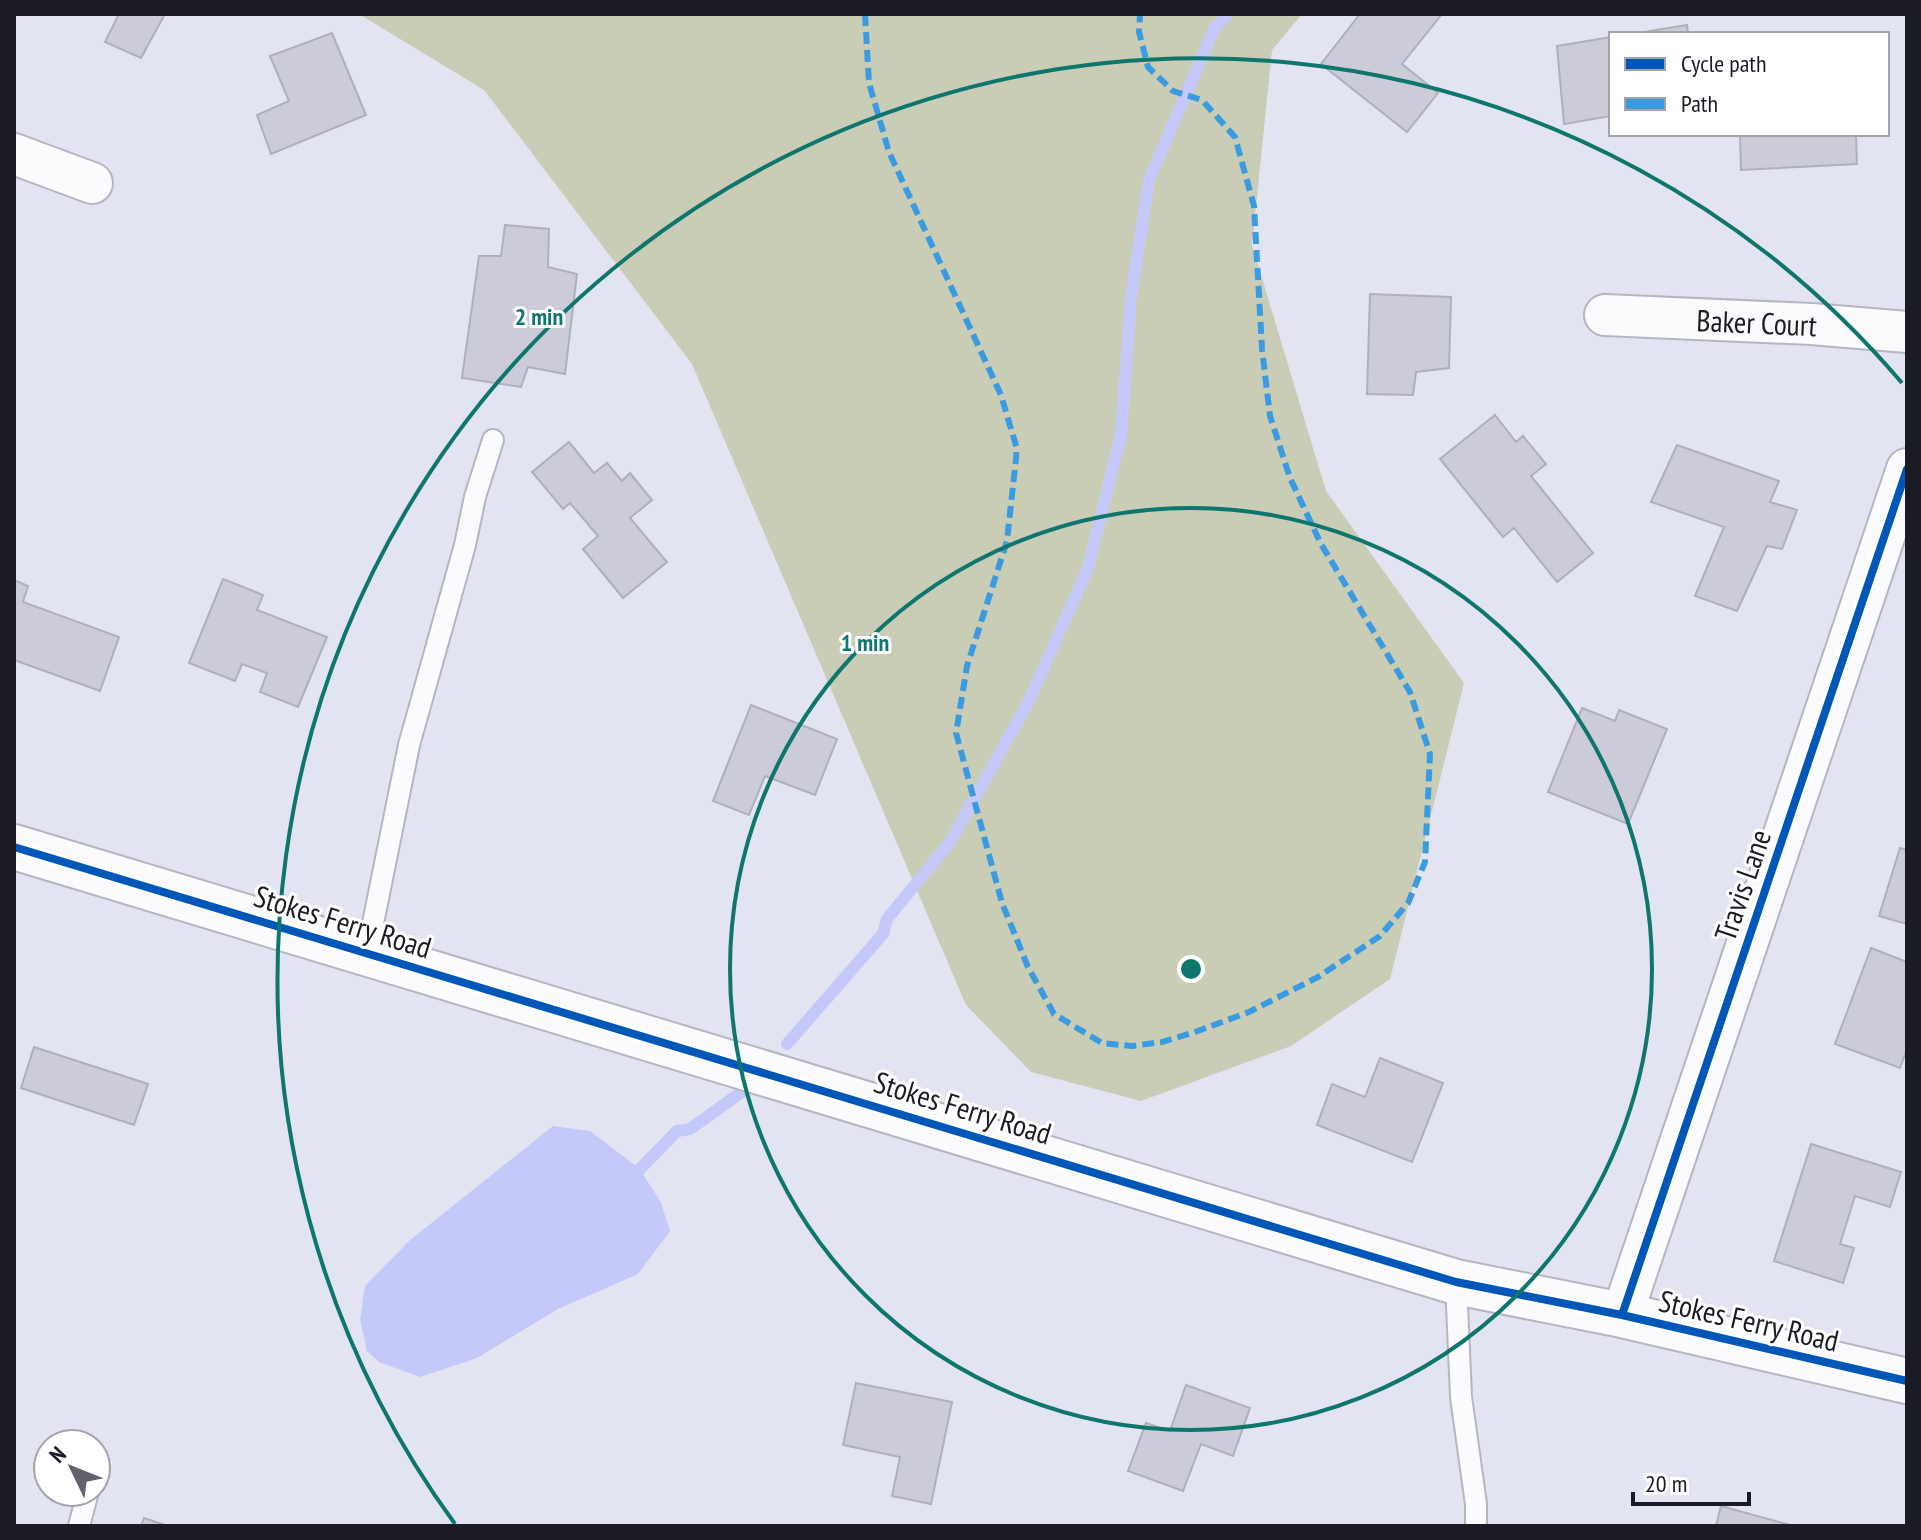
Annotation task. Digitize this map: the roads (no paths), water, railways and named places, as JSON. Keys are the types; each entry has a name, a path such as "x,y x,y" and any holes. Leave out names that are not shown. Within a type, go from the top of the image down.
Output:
{"street":[{"path":"14,154 92,183"},
{"name":"Baker Court","path":"1605,315 1811,324 1907,332"},
{"name":"Travis Lane","path":"1622,1315 1907,469"},
{"name":"Stokes Ferry Road","path":"14,847 1456,1282 1622,1315 1907,1381"}],"lane":[{"path":"367,953 409,745 493,440"},
{"path":"1456,1282 1461,1397 1476,1504 1476,1526"}],"water":[{"path":"553,1126 590,1131 640,1169 661,1203 670,1231 638,1274 558,1309 477,1358 420,1377 379,1362 367,1351 360,1320 365,1286 409,1241"}],"waterway":[{"path":"787,1044 883,934 887,919 950,842 1028,703 1088,568 1121,435 1131,298 1149,180 1214,29 1228,14"},
{"path":"628,1177 677,1131 690,1129 750,1086"}]}
